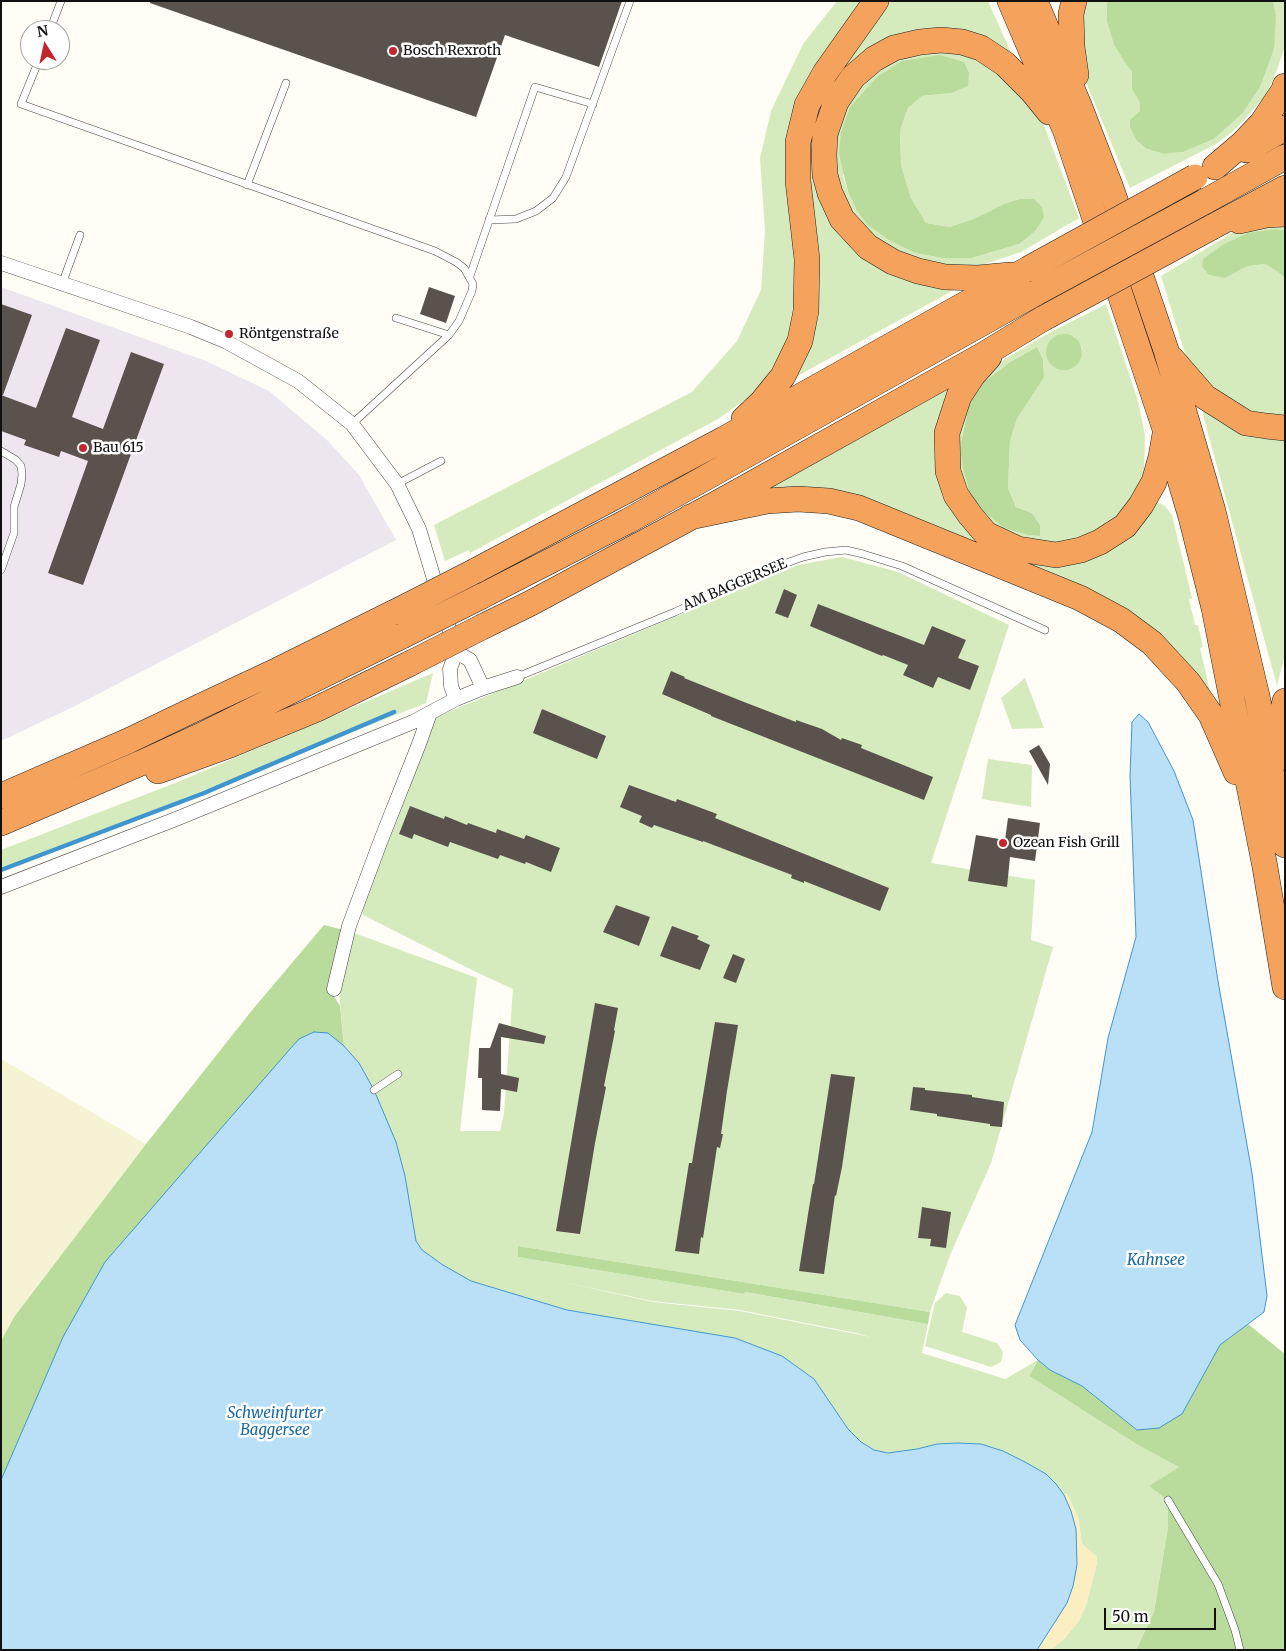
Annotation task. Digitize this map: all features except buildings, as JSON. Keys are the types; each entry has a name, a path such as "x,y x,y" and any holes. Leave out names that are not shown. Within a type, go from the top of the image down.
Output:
{"highway":[{"path":"724,439 762,402 783,376 800,341 806,311 807,259 798,181 798,142 807,105 825,73 876,1"},
{"path":"1010,1 1066,132 1165,429 1191,517 1274,849 1285,987"},
{"path":"1035,1 1079,105 1111,188 1166,350 1213,511 1256,696 1278,803"},
{"path":"1074,1 1071,14 1072,46 1079,105"},
{"path":"1024,272 978,278 945,276 918,271 893,262 868,247 842,218 830,193 825,174 826,134 836,102 853,78 874,59 894,48 920,42 941,40 962,42 981,48 1005,64 1032,91 1066,132"},
{"path":"1205,172 1242,144 1262,123 1285,86"},
{"path":"1,796 200,708 475,571 724,439 1285,128"},
{"path":"1,823 206,733 628,521 1036,293 1285,157"},
{"path":"70,793 150,774 230,745 317,709 411,663 531,603 724,500 983,355 1044,318 1285,188"},
{"path":"1216,225 1266,215 1285,214"},
{"path":"999,344 959,396 947,433 948,471 956,495 986,534 1018,550 1056,555 1081,550 1100,542 1125,526 1141,505 1154,482 1161,457 1165,429"},
{"path":"1166,350 1188,380 1204,397 1246,423 1285,428"},
{"path":"690,517 767,501 798,499 829,501 859,508 1080,598 1121,620 1152,643 1188,682 1211,715 1240,782 1274,849"},
{"path":"1274,849 1278,803 1280,723 1285,701"}],"street":[{"path":"1,263 191,327 225,341 298,381 352,424 397,484 419,529 456,652 450,669 451,686 456,699"},
{"path":"456,652 470,660 483,688"},
{"name":"AM BAGGERSEE","path":"1,887 176,819 413,722 456,699 517,677"},
{"path":"334,989 349,926 430,713"}],"lane":[{"path":"54,20 62,1"},
{"path":"489,220 516,219 536,211 552,198 566,177 630,1"},
{"path":"34,70 21,104 435,252 464,268 473,284 472,291 459,321 449,335 352,424"},
{"path":"247,184 286,83"},
{"path":"470,276 535,87 593,104"},
{"path":"62,285 80,236"},
{"path":"396,318 449,335"},
{"path":"1,451 16,460 22,474 14,507 14,533 1,570"},
{"path":"397,484 441,461"},
{"name":"AM BAGGERSEE","path":"517,677 675,612 748,577 794,560 825,552 846,550 902,566 1045,630"},
{"path":"374,1090 398,1074"},
{"path":"1168,1500 1218,1584 1235,1630 1240,1650"}],"shaded area":[{"path":"1,287 206,361 269,391 328,441 359,475 396,540 73,707 1,741"},
{"path":"1,1059 146,1144 14,1317 1,1341"}],"green space":[{"path":"837,1 864,1 822,64 795,249 795,295 788,337 775,364 753,394 718,419 470,553 469,550 445,561 434,525 692,392 737,341 761,290 765,231 760,158 771,111 803,44"},
{"path":"887,1 988,1 1013,57 920,36 830,102 839,222 963,285 781,385 803,344 807,148 821,96"},
{"path":"1080,1 1107,1 1107,22 1114,45 1132,72 1132,89 1140,103 1141,111 1130,128 1137,141 1147,149 1164,154 1183,152 1214,139 1243,113 1259,89 1276,15 1273,1 1285,1 1284,49 1265,96 1232,132 1216,144 1130,188 1088,87 1082,67"},
{"path":"1107,1 1273,1 1276,15 1274,49 1259,89 1243,113 1214,139 1183,152 1164,154 1147,149 1137,141 1130,128 1130,120 1140,111 1140,103 1132,89 1132,72 1114,45 1107,22"},
{"path":"920,46 978,54 1040,115 1079,218 1021,252 973,268 932,266 881,246 843,204 831,136 862,75","holes":["940,55 951,93 922,96 908,108 900,131 901,165 911,198 926,223 950,227 976,218 1004,204 1019,244 972,258 942,258 915,253 856,209 843,175"]},
{"path":"940,55 964,62 969,73 968,86 951,93 922,96 908,108 900,131 901,165 911,198 926,223 950,227 1020,199 1034,199 1042,207 1044,217 1036,230 1019,244 972,258 942,258 915,253 889,240 868,225 856,209 848,192 839,154 841,132 850,107 877,77 902,61"},
{"path":"1285,222 1285,230 1277,229 1225,278 1248,266 1265,264 1285,278 1285,416 1256,413 1230,405 1188,363 1161,276 1232,233 1254,226"},
{"path":"1277,229 1285,230 1285,278 1265,264 1248,266 1225,278 1209,275 1202,266 1203,259 1224,244 1248,233"},
{"path":"1106,304 1138,401 1145,435 1144,472 1139,488 1125,509 1108,527 1093,536 1075,543 1052,546 1031,545 1007,538 981,515 961,486 953,455 955,424 963,399 970,386 1000,362 1047,334","holes":["1063,334 1075,337 1082,347 1082,353 1077,364 1067,369 1055,367 1048,359 1047,353 1049,343 1053,338","1037,347 1043,359 1044,377 1017,419 1010,441 1008,488 1016,507 1032,513 1040,525 1040,536 1027,535 1004,528 984,512 970,494 963,469 960,448 970,400 984,382 1010,362"]},
{"path":"1064,334 1076,340 1082,352 1076,364 1064,370 1052,364 1046,352 1052,340"},
{"path":"1037,347 1043,359 1044,377 1017,419 1010,441 1008,488 1016,507 1032,513 1040,525 1040,536 1027,535 1004,528 984,512 970,494 963,469 960,448 970,400 984,382 1010,362"},
{"path":"945,386 948,389 938,419 935,448 951,507 1056,563 1156,501 1165,506 1172,515 1192,598 1189,599 1195,625 1198,625 1203,647 1200,648 1211,696 1023,565 936,526 836,491 751,493"},
{"path":"1206,410 1285,434 1285,654 1277,686 1203,415 1203,411"},
{"path":"842,557 898,572 1009,625 931,863 1035,880 1031,940 1053,947 991,1163 950,1255 930,1312 518,1246 518,1257 744,1294 744,1292 928,1324 922,1353 1005,1379 1038,1360 1029,1376 1138,1445 1180,1467 1168,1500 1168,1527 1154,1612 1136,1650 1050,1650 1065,1638 1078,1622 1086,1605 1097,1557 1082,1544 1078,1517 1067,1494 1064,1495 1046,1475 1025,1462 1003,1451 981,1444 937,1444 888,1453 874,1450 861,1442 848,1429 814,1379 782,1356 735,1338 567,1310 471,1281 422,1250 416,1241 405,1176 395,1142 374,1090 359,1063 344,1046 338,981 354,933 477,978 460,1131 500,1131 504,1113 513,989 363,915 360,902 432,719 798,565","holes":["554,1280 652,1301 740,1310 871,1337 740,1311 653,1302"]},
{"path":"433,673 426,703 1,870 1,850 178,782"},
{"path":"1025,678 1044,728 1012,729 1001,698"},
{"path":"988,759 1032,765 1031,807 982,799"},
{"path":"324,925 348,931 327,985 340,1006 344,1046 328,1033 105,1262 63,1337 1,1480 1,1341 14,1317 146,1144 253,1009"},
{"path":"518,1246 930,1312 928,1324 745,1292 744,1294 518,1257"},
{"path":"946,1293 960,1296 967,1308 962,1332 997,1343 1003,1352 1001,1362 991,1367 925,1346 935,1303"},
{"path":"1248,1324 1285,1354 1285,1650 1136,1650 1154,1612 1168,1527 1168,1500 1149,1486 1179,1467 1138,1445 1029,1376 1038,1360 1050,1370 1082,1386 1137,1430 1182,1414 1220,1345"}],"sand":[{"path":"1067,1494 1078,1517 1082,1544 1097,1557 1097,1563 1086,1605 1078,1622 1065,1638 1050,1650 1037,1650 1050,1632 1073,1586 1077,1565 1076,1529 1064,1495"}],"water":[{"name":"Kahnsee","path":"1139,714 1148,722 1174,771 1193,820 1218,981 1252,1173 1267,1296 1264,1312 1220,1345 1182,1414 1159,1428 1137,1430 1082,1386 1050,1370 1038,1360 1020,1340 1015,1325 1092,1132 1108,1038 1136,937 1130,776 1132,722"},
{"name":"Schweinfurter Baggersee","path":"314,1032 328,1033 344,1046 359,1063 374,1090 396,1142 405,1176 416,1241 422,1250 443,1265 471,1281 567,1310 735,1338 782,1356 814,1379 848,1429 861,1442 874,1450 888,1453 937,1444 981,1444 1003,1451 1046,1474 1064,1495 1071,1511 1076,1529 1077,1565 1067,1603 1037,1650 1,1650 1,1480 63,1337 105,1262 299,1039"}],"waterway":[{"path":"1,870 204,793 394,712"}],"place":[{"name":"Bosch Rexroth","path":"393,51"},
{"name":"Röntgenstraße","path":"229,334"},
{"name":"Bau 615","path":"83,448"},
{"name":"Ozean Fish Grill","path":"1003,843"}]}
